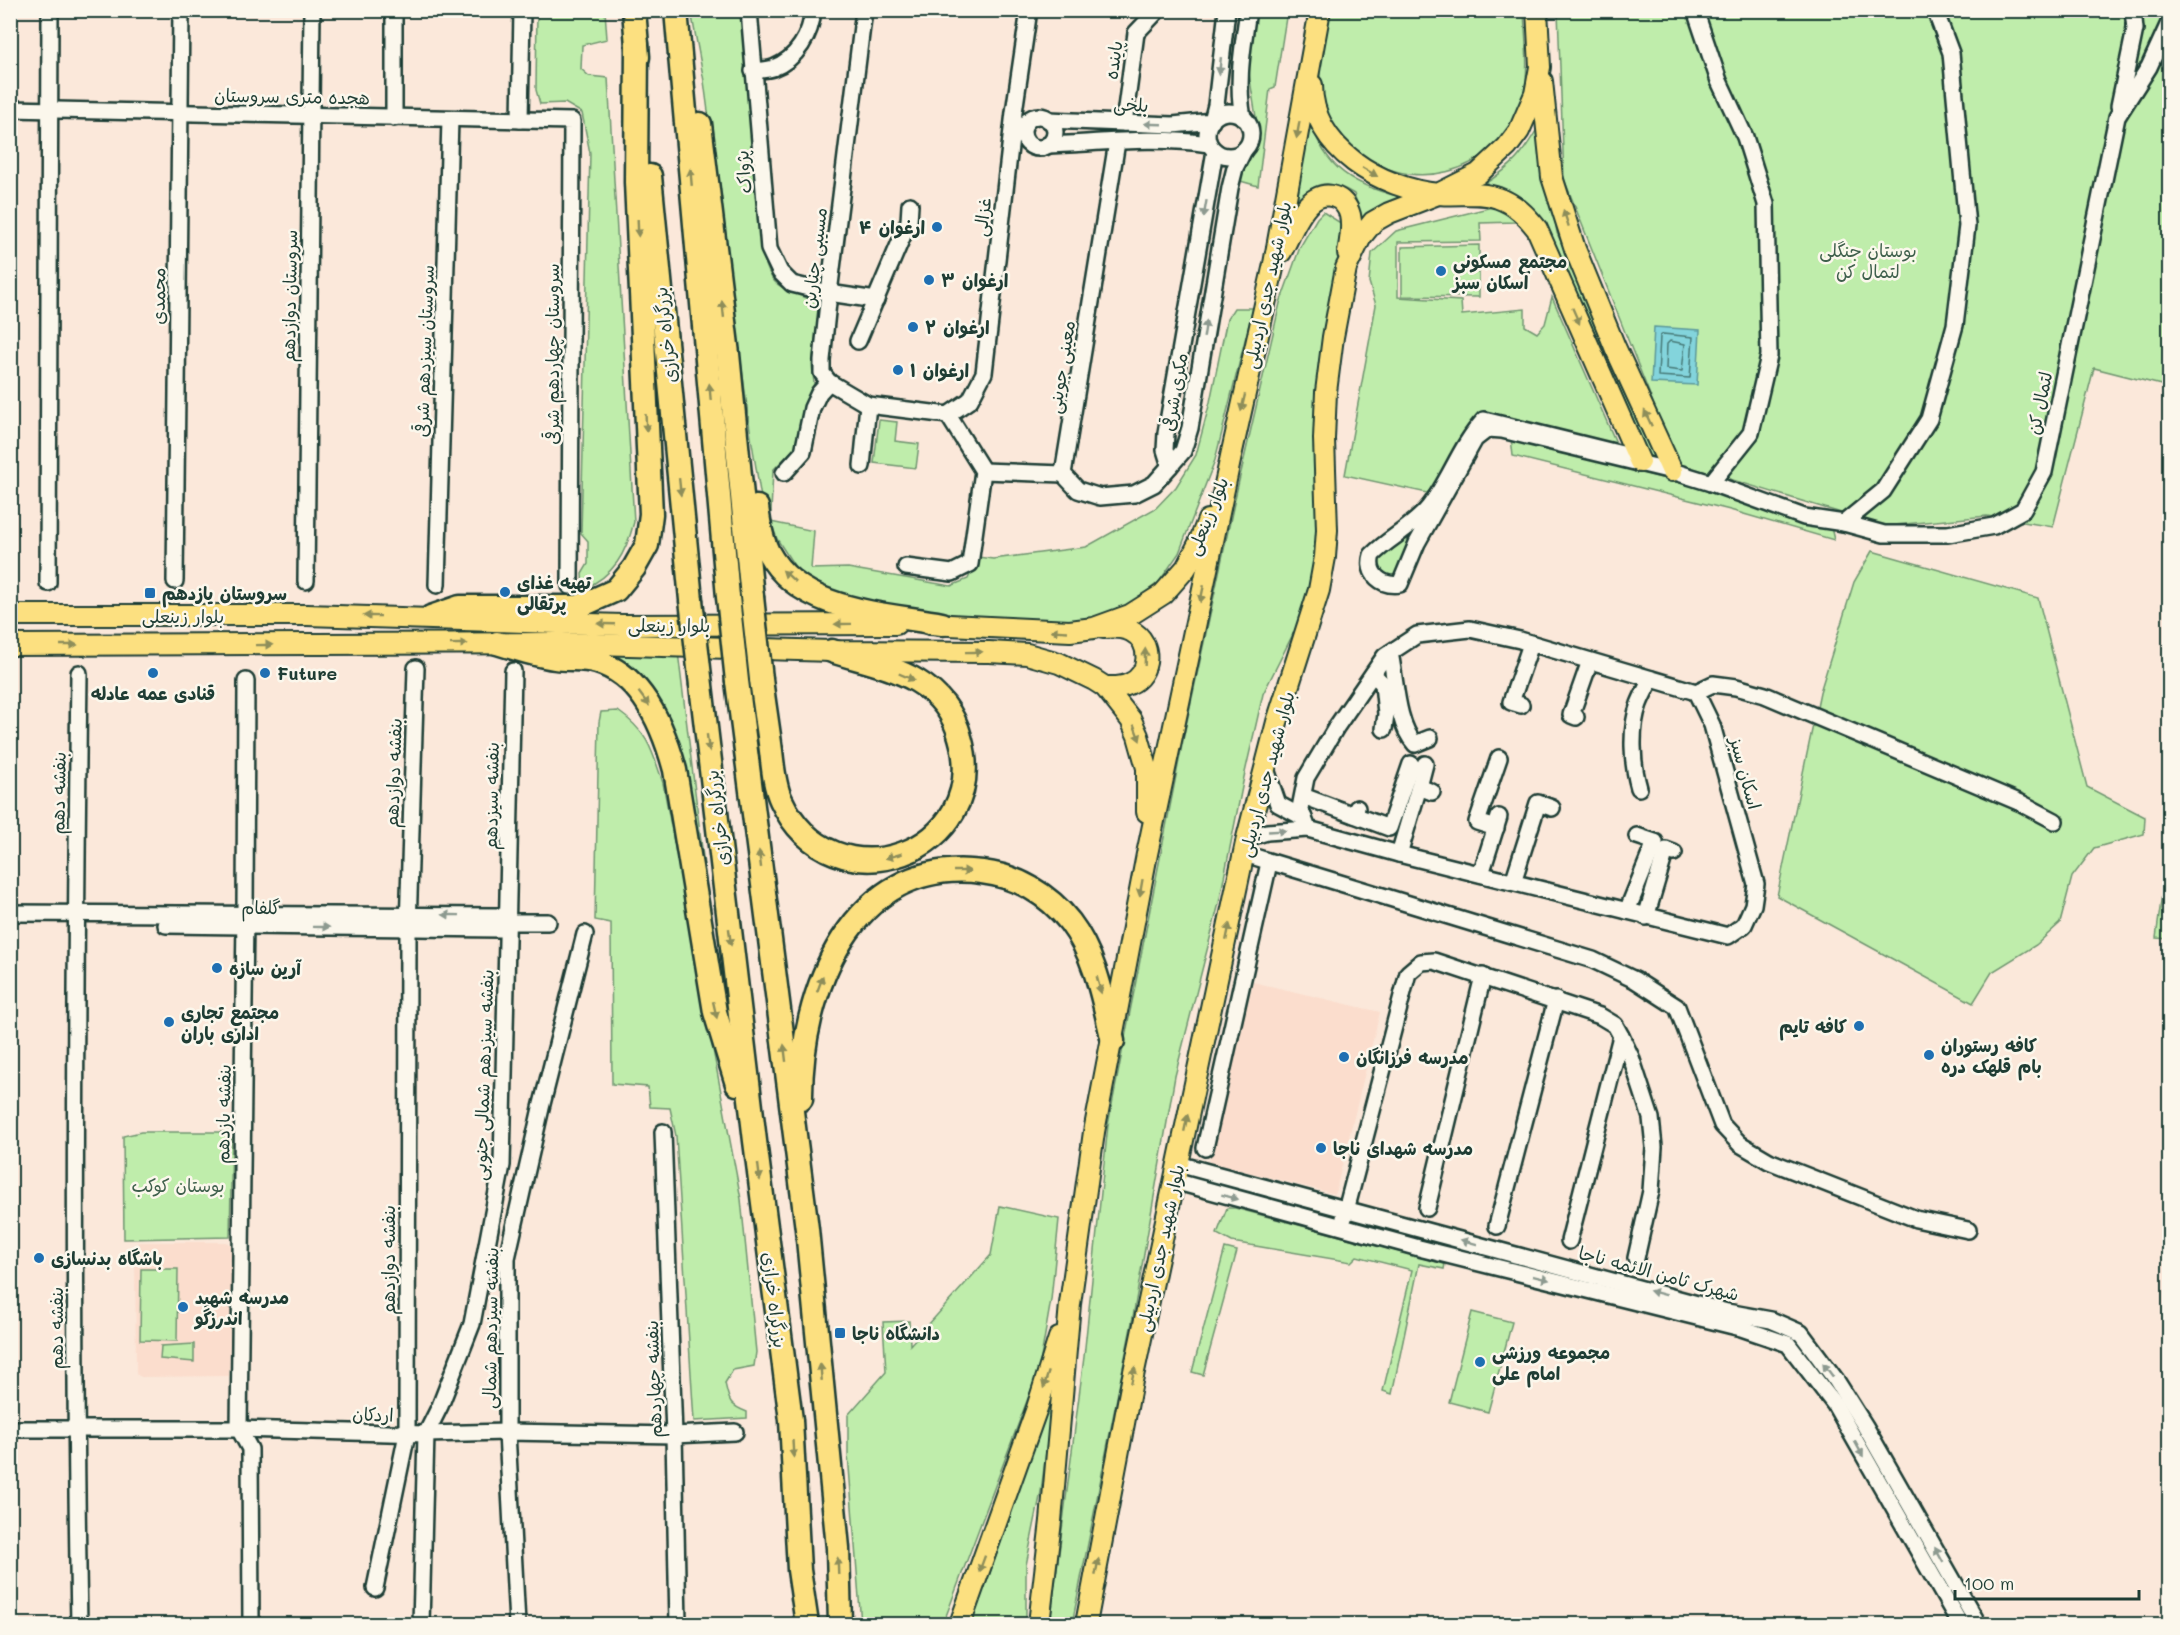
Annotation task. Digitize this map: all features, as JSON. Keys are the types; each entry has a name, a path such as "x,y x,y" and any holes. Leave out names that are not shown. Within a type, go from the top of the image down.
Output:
{"highway":[{"name":"بزرگراه خرازی","path":"634,10 691,600 755,1141 791,1420 800,1570 807,1624"},
{"name":"بزرگراه خرازی","path":"676,10 728,597 807,1229 838,1548 840,1624"},
{"path":"678,33 700,124 712,210 761,679 775,780 780,798 793,820 811,839 837,854 866,860 881,860 898,856 931,838 947,821 957,805 963,785 965,765 958,727 947,708 917,681 832,651"},
{"path":"431,617 460,607 578,607 616,590 634,568 647,545 651,514 636,182 637,44"},
{"path":"728,354 749,454 760,529 767,550 775,562 800,586 833,603 942,624"},
{"path":"497,644 530,654 596,661 610,667 631,683 652,711 669,748 675,770 715,1012 755,1141"},
{"path":"807,1229 801,1085 805,1041 815,999 827,966 842,938 856,919 883,894 898,885 927,874 958,870 994,873 1031,887 1060,909 1084,943 1092,962 1113,1041"}],"main road":[{"name":"بلوار شهید جدی اردبیلی","path":"1039,1624 1051,1521 1070,1304 1094,1132 1147,854 1274,264 1320,10"},
{"name":"بلوار شهید جدی اردبیلی","path":"1086,1624 1132,1381 1246,846 1277,722 1319,590 1327,530 1324,438 1326,392 1334,328 1346,268 1361,237 1373,222 1478,174 1507,147 1527,114 1535,94 1540,67 1537,10"},
{"path":"1316,31 1312,87 1314,106 1321,124 1344,154 1379,177 1393,183 1438,194 1481,194 1497,198 1525,214 1537,229 1639,460"},
{"path":"1540,67 1555,188 1575,249 1615,347 1672,471"},
{"path":"1274,264 1311,201 1321,195 1330,195 1338,198 1350,215 1351,231 1346,268"},
{"name":"بلوار زینعلی","path":"10,615 431,617 622,625 942,624 1070,632 1094,628 1130,615 1163,594 1186,568 1199,543 1231,456"},
{"path":"1094,628 1114,627 1129,630 1140,637 1146,646 1145,669 1139,677 1131,684 1106,687"},
{"name":"بلوار زینعلی","path":"10,645 562,643 1027,654 1071,668 1106,687 1131,720 1147,768 1147,854"},
{"path":"960,1624 1037,1408 1070,1304"}],"street":[{"path":"48,583 50,10"},
{"name":"محمدی","path":"175,581 180,10"},
{"name":"سروستان دوازدهم","path":"306,581 312,10"},
{"path":"394,10 394,118"},
{"path":"520,120 522,10"},
{"name":"پژواک","path":"749,10 769,249 780,272 792,284 829,293 876,300"},
{"path":"753,71 773,68 798,50 812,24 813,10"},
{"name":"مسیبی چناربن","path":"829,382 822,374 822,360 864,10"},
{"name":"غزالی","path":"948,415 970,400 984,373 1010,148 1029,10"},
{"name":"پاینده","path":"1124,123 1136,33 1158,10"},
{"path":"1212,121 1223,113 1230,112 1243,118 1248,123 1250,137 1244,150 1239,154 1227,156 1212,148 1207,132 1216,105 1227,10"},
{"path":"1243,118 1239,97 1239,78 1248,10"},
{"path":"1695,10 1719,81 1745,137 1766,204 1769,356 1751,433 1711,483"},
{"path":"1844,523 1883,491 1929,419 1955,325 1966,226 1951,53 1935,10"},
{"name":"لتمال کن","path":"1639,460 1804,517 1844,523 1884,534 1948,534 1994,526 2023,510 2044,472 2135,29 2133,10"},
{"name":"لتمال کن","path":"2117,117 2149,67 2169,21"},
{"name":"هجده متری سروستان","path":"10,109 572,122"},
{"path":"1014,119 1030,119 1039,116 1048,120 1054,133 1053,137 1041,146 1030,145 1024,137 1024,127 1030,119"},
{"name":"سروستان سیزدهم شرقی","path":"437,585 450,119"},
{"name":"بلخی","path":"1048,120 1173,125 1212,121"},
{"name":"سروستان چهاردهم شرقی","path":"570,586 572,122"},
{"name":"بلخی","path":"1010,148 1117,142 1192,141 1212,148"},
{"name":"معینی جوینی","path":"1063,474 1117,142"},
{"name":"مکری شرقی","path":"1212,148 1166,433 1165,450 1170,465 1183,451 1190,428 1230,188 1235,168 1244,150"},
{"path":"858,341 909,221 910,206"},
{"path":"784,473 803,452 812,408 819,393 829,382 868,405 948,415 983,471 970,564 952,573 906,567"},
{"path":"862,466 868,405"},
{"path":"1484,420 1639,460 1502,430 1488,429 1476,439 1470,449 1417,543 1400,584 1382,583 1373,573 1369,562 1372,555 1418,519 1431,504 1472,433 1484,420"},
{"path":"983,471 1063,474 1078,490 1100,497 1134,494 1154,483 1170,465"},
{"path":"1306,824 1300,808 1306,778 1337,726 1385,656 1417,634 1470,629 1531,644 1696,692 1713,684 1736,687 1765,695 2021,803 2055,820"},
{"path":"1521,705 1511,702 1531,644"},
{"path":"1390,653 1397,698 1410,738 1415,744 1430,738"},
{"path":"1576,717 1571,715 1590,661"},
{"name":"بنفشه دوازدهم","path":"375,1588 407,1434 408,921 416,668"},
{"name":"بنفشه سیزدهم","path":"507,922 513,671"},
{"name":"بنفشه دهم","path":"79,673 75,1430 80,1624"},
{"path":"1373,674 1383,684 1386,714 1384,729"},
{"path":"1639,788 1636,778 1634,727 1638,706 1651,679"},
{"name":"بنفشه یازدهم","path":"246,681 239,1429 250,1449 251,1624"},
{"name":"اسکان سبز","path":"1266,769 1278,804 1306,824 1399,854 1728,936 1744,925 1753,905 1756,884 1712,725 1696,692"},
{"path":"1481,874 1498,822 1478,822 1499,758"},
{"path":"1303,796 1356,811 1389,828 1418,764 1426,789 1399,854"},
{"path":"1513,882 1538,803 1552,808"},
{"name":"اسکان سبز","path":"1246,846 1267,832 1306,824"},
{"path":"1627,911 1655,842 1637,836"},
{"path":"1246,846 1269,863 1593,960 1635,980 1677,1007 1722,1125 1740,1144 1769,1161 1916,1219 1968,1230"},
{"path":"1646,917 1666,850 1674,853"},
{"path":"1205,1148 1269,863"},
{"name":"گلفام","path":"10,913 76,919"},
{"name":"گلفام","path":"10,922 76,919 408,921 499,929 507,922 548,922"},
{"name":"بنفشه سیزدهم شمالی جنوبی","path":"426,1434 440,1406 472,1324 499,1184 502,1165 507,922"},
{"name":"بنفشه سیزدهم شمالی","path":"517,1624 507,1432 507,1258 538,1119 585,934"},
{"path":"1342,1227 1408,973 1421,962 1434,961 1556,1000 1600,1016 1615,1025 1631,1057 1651,1118 1654,1148 1651,1191 1636,1258"},
{"path":"1427,1208 1483,976"},
{"path":"1497,1226 1556,1000"},
{"path":"1569,1241 1621,1036"},
{"name":"بنفشه چهاردهم","path":"663,1132 678,1624"},
{"name":"شهرک ثامن الائمه ناجا","path":"1176,1173 1346,1209 1577,1279 1733,1320 1788,1344 1865,1426 1978,1624"},
{"name":"شهرک ثامن الائمه ناجا","path":"1176,1173 1342,1227 1577,1279"},
{"name":"شهرک ثامن الائمه ناجا","path":"1835,1393 1911,1540 1960,1624"},
{"name":"اردکان","path":"10,1429 239,1429 407,1434 507,1432 674,1435 735,1432"},
{"path":"421,1624 426,1434"},
{"path":"1911,1540 1925,1531"}],"shaded area":[{"path":"1253,982 1380,1012 1335,1194 1209,1162"},
{"name":"مدرسه شهید اندرزگو","path":"140,1242 225,1242 232,1247 229,1376 141,1377 136,1374 135,1246"}],"green space":[{"path":"537,11 605,11 607,39 582,45 581,69 589,76 608,78 634,522 623,553 611,570 594,584 583,589 582,574 588,564 588,541 581,533 590,153 582,113 565,103 540,104 536,90"},
{"path":"691,11 742,11 764,259 772,278 781,286 820,303 812,365 814,383 799,444 773,470 771,512 767,518 761,498 751,437 704,81"},
{"path":"1254,11 1287,11 1275,87 1270,89 1258,186 1237,180 1252,150 1256,136 1256,117 1247,61"},
{"path":"1328,11 1524,11 1525,87 1511,124 1494,146 1472,162 1447,172 1421,175 1394,171 1369,159 1346,140 1331,119 1323,102 1320,64"},
{"name":"بوستان جنگلی لتمال کن","path":"1558,11 2169,11 2169,387 2094,368 2053,527 1987,516 1884,526 1677,463 1564,179"},
{"path":"1306,107 1319,143 1338,168 1350,178 1365,185 1401,197 1377,207 1359,225 1359,209 1354,194 1336,186 1321,184 1314,187 1297,208"},
{"path":"1540,124 1557,233 1658,460 1646,458 1549,237 1525,200 1483,185 1516,159"},
{"path":"1496,206 1515,218 1515,222 1480,223 1481,241 1398,242 1398,297 1461,301 1462,315 1525,309 1525,326 1537,333 1545,324 1552,297 1617,445 1482,415 1467,428 1439,481 1427,493 1345,475 1376,305 1369,282 1372,253 1396,231"},
{"path":"1323,212 1347,227 1321,357 1314,437 1318,517 1313,571 1297,626 1263,694 1219,903 1175,1076 1133,1317 1072,1624 1050,1624 1084,1357 1108,1125 1184,735 1280,303 1300,247"},
{"name":"مجتمع مسکونی اسکان سبز","path":"1479,245 1479,297 1402,296 1402,247"},
{"path":"1234,308 1253,308 1215,460 1179,553 1159,582 1127,606 1100,617 1064,623 997,620 857,601 813,583 795,567 777,539 771,522 814,531 811,569 848,568 951,586 968,579 978,557 993,559 1086,547 1156,508 1176,487 1196,455 1210,402 1227,319"},
{"path":"879,420 897,422 895,441 919,444 916,468 874,463"},
{"path":"1511,438 1830,523 1834,540 1730,510 1513,456"},
{"path":"1416,527 1416,532 1398,571 1393,577 1383,573 1379,569 1377,558"},
{"path":"1872,551 2038,598 2087,787 2145,817 2144,834 2094,848 2072,877 2060,923 2036,945 1992,972 1973,1003 1777,896 1820,692 1854,582"},
{"path":"678,652 722,1013 669,730 584,653"},
{"path":"618,711 636,726 648,742 663,783 741,1199 756,1352 754,1366 733,1370 725,1383 731,1402 747,1412 747,1418 694,1421 676,1136 670,1108 650,1107 648,1087 612,1084 611,923 595,920 599,722 601,712"},
{"path":"2169,842 2169,939 2156,938"},
{"name":"بوستان کوکب","path":"141,1132 232,1132 230,1237 124,1239 123,1136"},
{"path":"1000,1206 1059,1219 1051,1300 1039,1369 943,1624 861,1624 848,1454 848,1415 886,1372 883,1322 909,1321 910,1345 991,1255"},
{"path":"1227,1208 1235,1208 1445,1264 1444,1269 1419,1264 1392,1394 1383,1391 1412,1270 1357,1256 1351,1262 1232,1242 1217,1234"},
{"path":"1225,1248 1237,1251 1203,1375 1192,1372"},
{"path":"141,1269 178,1269 177,1341 140,1340"},
{"name":"مجموعه ورزشی امام علی","path":"1472,1312 1512,1322 1488,1412 1449,1402"},
{"path":"194,1344 194,1362 160,1359 161,1346"},
{"path":"1058,1354 1041,1492 1026,1565 1026,1624 971,1624 1009,1521"}],"water":[{"path":"1654,327 1700,330 1697,385 1651,383"}],"place":[{"name":"ارغوان ۴","path":"937,227"},
{"name":"مجتمع مسکونی اسکان سبز","path":"1441,271"},
{"name":"ارغوان ۳","path":"929,280"},
{"name":"ارغوان ۲","path":"913,327"},
{"name":"ارغوان ۱","path":"898,370"},
{"name":"تهیه غذای پرتقالی","path":"505,592"},
{"name":"سروستان یازدهم","path":"150,593"},
{"name":"قنادی عمه عادله","path":"153,673"},
{"name":"Future","path":"265,673"},
{"name":"آرین سازه","path":"217,968"},
{"name":"مجتمع تجاری اداری باران","path":"169,1022"},
{"name":"کافه تایم","path":"1859,1026"},
{"name":"کافه رستوران بام قلهک دره","path":"1929,1055"},
{"name":"مدرسه فرزانگان","path":"1344,1057"},
{"name":"مدرسه شهدای ناجا","path":"1321,1148"},
{"name":"باشگاه بدنسازی","path":"39,1258"},
{"name":"مدرسه شهید اندرزگو","path":"183,1307"},
{"name":"دانشگاه ناجا","path":"840,1333"},
{"name":"مجموعه ورزشی امام علی","path":"1480,1362"}]}
